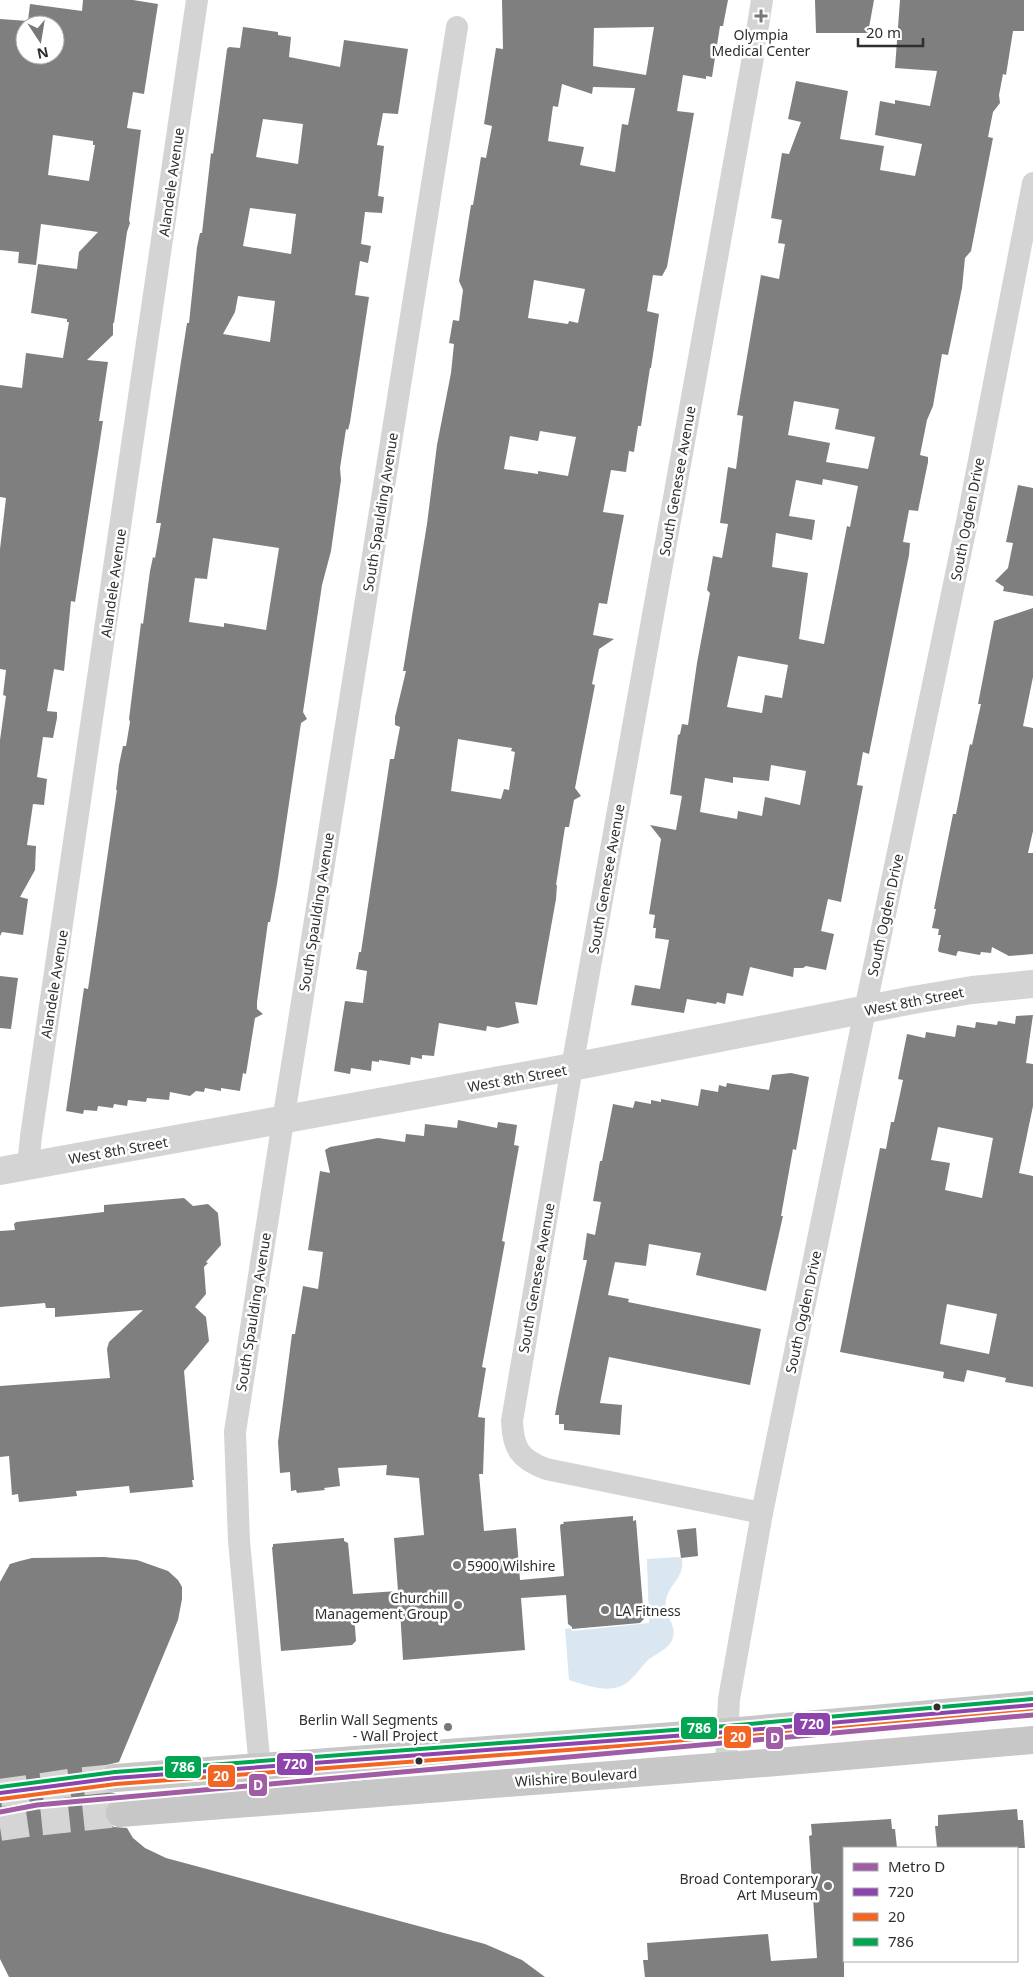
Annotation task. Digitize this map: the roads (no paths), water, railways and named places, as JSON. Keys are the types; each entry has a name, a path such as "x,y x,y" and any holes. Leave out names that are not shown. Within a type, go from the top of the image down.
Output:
{"main road":[{"path":"116,1778 727,1732 1033,1705"},
{"name":"Wilshire Boulevard","path":"120,1813 1033,1740"}],"street":[{"name":"Alandele Avenue","path":"28,1166 197,0"},
{"name":"South Genesee Avenue","path":"762,0 572,1067 512,1421 512,1436 518,1448 528,1462 546,1469 762,1513"},
{"name":"South Spaulding Avenue","path":"263,1801 239,1541 235,1432 457,27"},
{"name":"South Ogden Drive","path":"726,1766 732,1683 762,1513 968,518 1033,183"},
{"name":"West 8th Street","path":"0,1171 283,1121 972,990 1033,984"}],"tunnel":[{"path":"0,1793 115,1778"},
{"path":"0,1827 120,1813"}],"metro line":[{"name":"D","path":"0,1812 37,1805 1033,1715"}],"place":[{"name":"Olympia Medical Center","path":"761,16"},
{"name":"5900 Wilshire","path":"457,1565"},
{"name":"Churchill Management Group","path":"458,1605"},
{"name":"LA Fitness","path":"605,1610"},
{"name":"Berlin Wall Segments - Wall Project","path":"448,1727"},
{"name":"Broad Contemporary Art Museum","path":"828,1886"}]}
